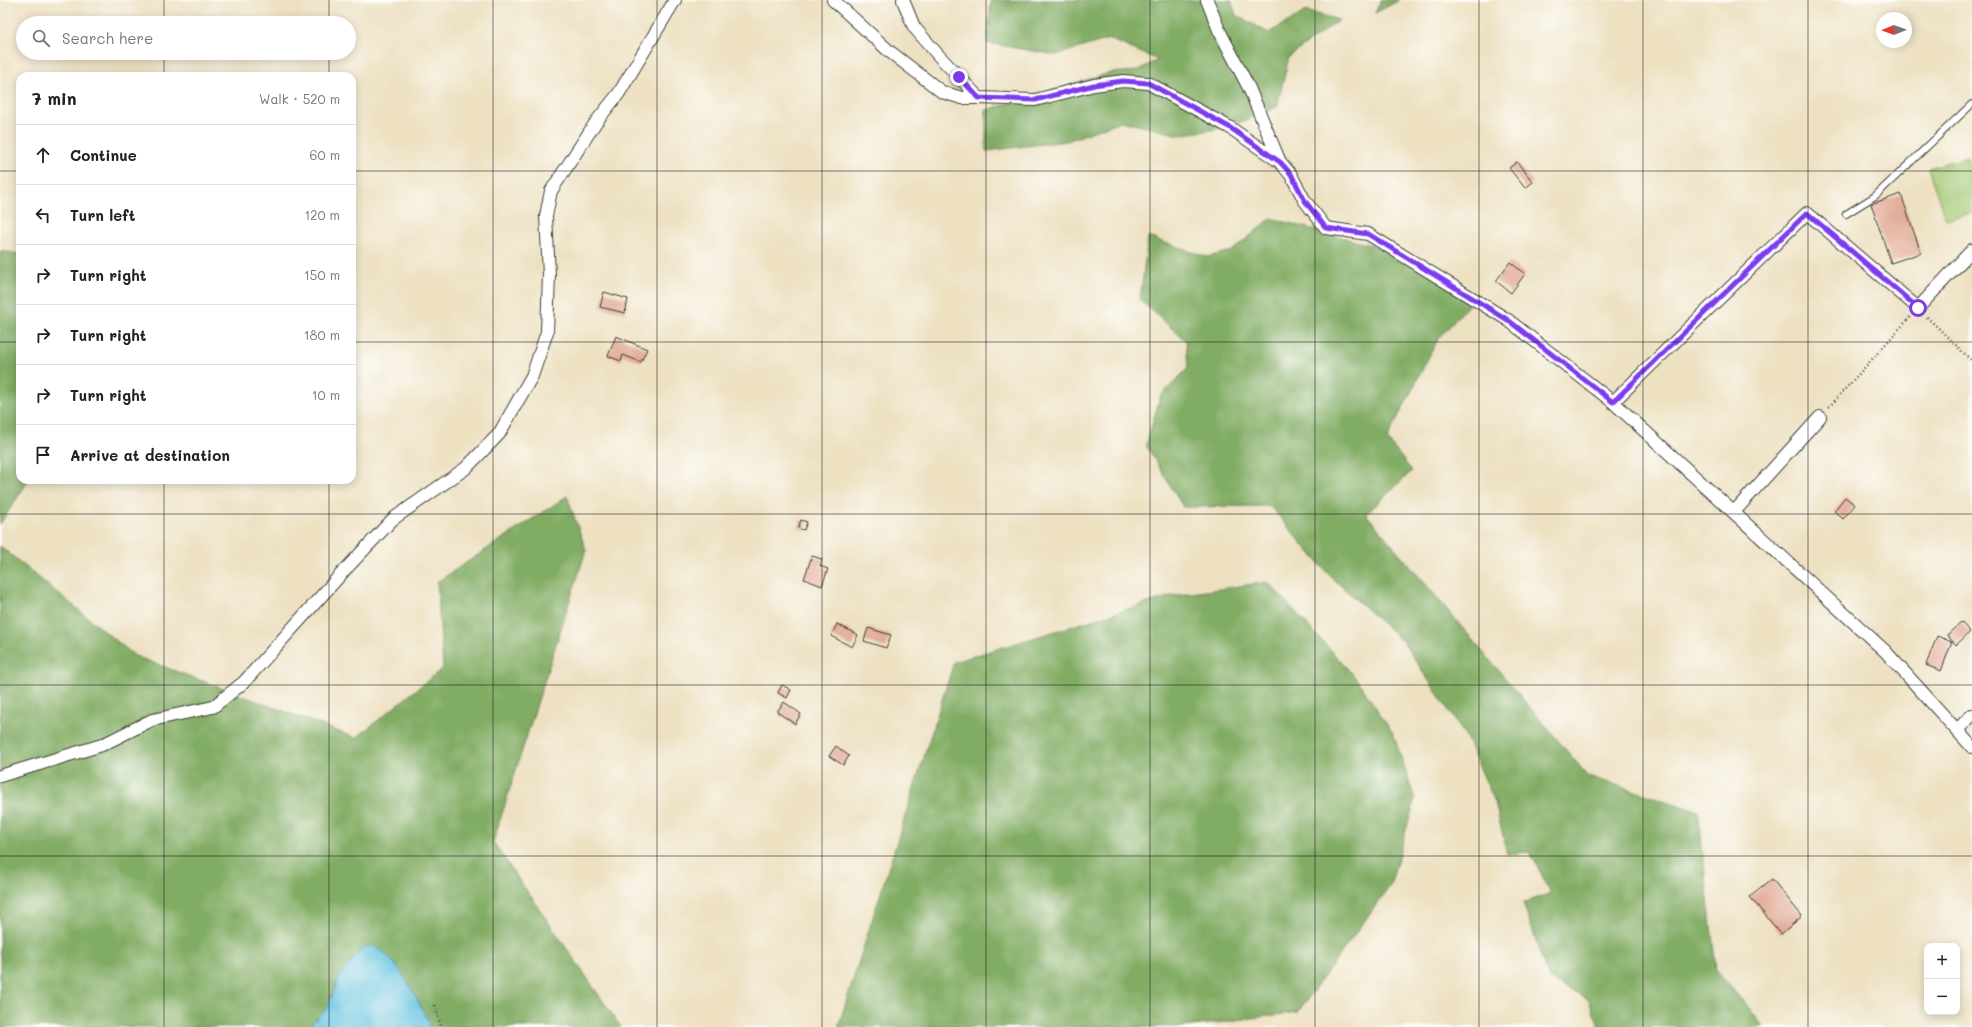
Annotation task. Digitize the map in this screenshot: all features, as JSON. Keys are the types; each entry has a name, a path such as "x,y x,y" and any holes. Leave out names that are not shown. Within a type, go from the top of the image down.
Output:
{"street":[{"path":"0,776 102,744 152,720 213,707 244,682 342,572 393,519 466,468 499,434 532,376 547,332 549,275 546,216 551,192 596,122 619,93 675,0"},
{"path":"833,0 889,51 942,92 962,98 1035,100 1094,85 1123,81 1148,83 1229,127 1280,162 1291,174 1305,201 1326,228 1368,234 1508,320 1613,402 1885,651 1972,746"},
{"path":"902,0 914,27 938,56 979,98"},
{"path":"1208,0 1219,30 1249,88 1280,162"},
{"path":"1613,402 1807,213 1918,308 1972,250"},
{"path":"1734,512 1820,417"},
{"path":"1957,730 1972,715"}],"lane":[{"path":"1846,214 1874,196 1972,104"}],"path":[{"path":"1820,417 1918,308 1972,361"},
{"path":"435,1005 441,1027"}],"green space":[{"path":"991,0 1231,0 1236,15 1269,33 1306,11 1339,20 1289,57 1277,107 1229,127 1179,135 1121,121 1067,141 986,151 986,110 1110,73 1136,71 1158,60 1109,39 1056,55 987,43"},
{"path":"1381,0 1400,0 1375,13"},
{"path":"1967,157 1972,172 1972,213 1946,220 1928,168"},
{"path":"1271,218 1399,253 1474,299 1438,339 1387,439 1412,471 1366,514 1588,776 1698,811 1716,970 1765,1027 1600,1027 1588,999 1549,979 1523,903 1551,893 1530,852 1507,854 1495,802 1465,735 1403,642 1329,575 1270,506 1183,507 1146,445 1160,397 1188,368 1186,341 1140,300 1148,237 1207,257 1232,251"},
{"path":"0,251 16,253 16,484 26,484 0,524"},
{"path":"567,496 586,550 493,842 621,1027 0,1027 0,546 135,656 356,738 443,668 437,582"},
{"path":"1268,582 1355,677 1393,733 1415,799 1390,886 1298,1012 1184,1027 838,1027 954,662 1171,596"}],"water":[{"path":"374,946 392,960 400,971 431,1027 308,1027 327,1008 341,973 363,948"}],"building":[{"path":"1517,162 1533,182 1525,188 1509,168"},
{"path":"1901,194 1921,253 1891,263 1871,204"},
{"path":"1510,262 1525,274 1511,293 1496,281"},
{"path":"604,292 628,299 625,313 600,307"},
{"path":"616,336 647,349 641,362 623,355 621,361 608,356"},
{"path":"1845,497 1855,505 1843,519 1834,511"},
{"path":"801,520 807,522 804,530 798,528"},
{"path":"812,556 822,559 820,566 828,569 822,586 804,579"},
{"path":"1961,622 1970,632 1956,645 1947,635"},
{"path":"837,624 858,635 852,647 831,636"},
{"path":"868,628 891,635 886,648 864,641"},
{"path":"1937,636 1952,642 1941,671 1926,665"},
{"path":"782,685 791,690 787,698 778,693"},
{"path":"784,702 801,714 795,724 777,712"},
{"path":"836,746 849,756 843,765 829,756"},
{"path":"1772,879 1802,916 1781,934 1750,897"}],"route":[{"path":"959,77 979,98 1035,100 1094,85 1123,81 1148,83 1229,127 1280,162 1291,174 1305,201 1326,228 1368,234 1508,320 1613,402 1807,213 1918,308"}]}
